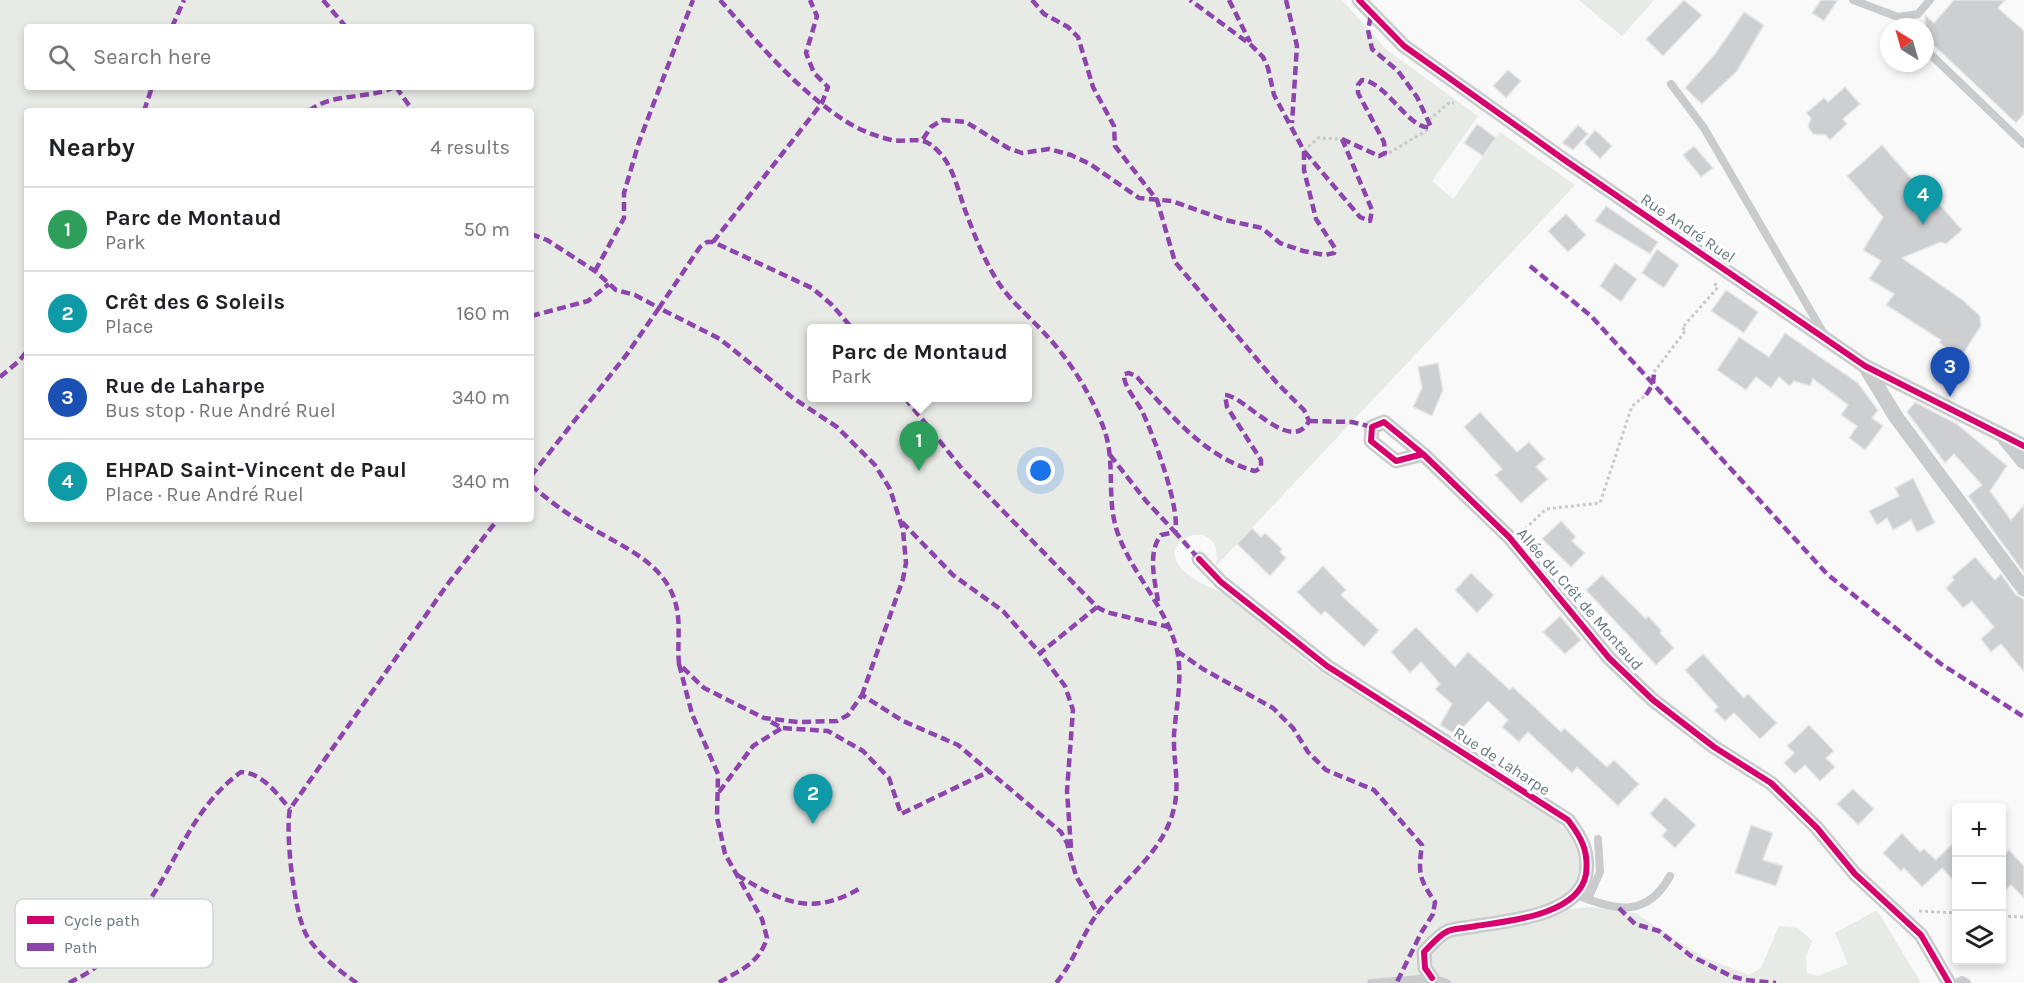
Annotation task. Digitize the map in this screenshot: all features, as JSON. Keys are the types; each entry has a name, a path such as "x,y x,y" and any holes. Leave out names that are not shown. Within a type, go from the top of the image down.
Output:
{"street":[{"name":"Rue André Ruel","path":"1359,0 1404,46 1865,366 2024,446"},
{"path":"1865,366 1896,417 2024,589"},
{"path":"2004,437 2024,462"},
{"name":"Allée du Crêt de Montaud","path":"1423,454 1512,541 1609,658 1653,700 1696,734 1771,783 1817,828 1855,874 1921,935 1949,983"},
{"name":"Rue de Laharpe","path":"1198,559 1221,582 1327,666 1568,820 1583,840 1587,859 1583,897"},
{"path":"1431,978 1425,968 1424,952 1449,931 1507,921 1563,906 1583,897"}],"lane":[{"path":"1853,0 1898,17 1918,14 1930,0"},
{"path":"1934,58 2024,144"},
{"path":"1671,84 1704,128 1818,321 1826,339"},
{"path":"1598,839 1600,872 1583,897 1619,909 1640,905 1653,900 1670,876"},
{"path":"1371,983 1431,978 1447,983"},
{"path":"1957,983 1962,980 1967,983"}],"path":[{"path":"1429,120 1450,102 1461,104"},
{"path":"1384,156 1429,129"},
{"path":"1304,151 1318,138 1342,139"},
{"path":"1654,372 1686,330 1682,327 1718,287 1713,284 1725,269"},
{"path":"1512,541 1546,509 1600,503 1632,406 1646,395"},
{"path":"1896,910 1952,914"},
{"path":"2006,916 2024,917"}],"shaded area":[{"path":"0,0 1342,0 1387,50 1478,116 1432,181 1453,199 1500,132 1575,185 1216,566 1216,549 1210,539 1201,535 1190,536 1181,541 1176,549 1176,560 1190,576 1240,603 1317,669 1553,817 1571,838 1578,856 1577,877 1567,902 1570,909 1591,907 1635,913 1703,957 1749,975 1761,968 1779,926 1798,928 1812,941 1806,957 1807,973 1818,976 1848,964 1835,933 1877,910 1921,983 0,983"},
{"path":"1579,0 1654,0 1622,36"}],"building":[{"path":"1684,0 1702,15 1663,56 1646,39"},
{"path":"1821,0 1838,0 1824,21 1812,13"},
{"path":"1954,0 2005,0 1998,8 2024,31 2024,114 2016,123 1934,46 1934,23"},
{"path":"1744,12 1764,25 1737,71 1702,104 1685,88 1715,54"},
{"path":"1508,70 1521,81 1506,98 1493,86"},
{"path":"1845,87 1860,104 1843,119 1847,124 1830,140 1826,135 1813,134 1808,127 1811,118 1806,113 1824,98 1828,102"},
{"path":"1477,124 1496,138 1483,156 1464,143"},
{"path":"1578,125 1588,134 1573,150 1562,143"},
{"path":"1595,130 1612,146 1600,159 1584,143"},
{"path":"1882,145 1924,193 1927,190 1962,230 1946,244 1941,242 1902,258 1964,301 1980,316 1981,326 1961,357 1939,343 1941,340 1886,305 1894,294 1869,279 1881,261 1863,250 1883,217 1847,176"},
{"path":"1694,146 1713,168 1701,177 1683,155"},
{"path":"1606,206 1658,242 1650,254 1595,221"},
{"path":"1566,214 1586,235 1568,252 1548,231"},
{"path":"1657,249 1679,265 1664,288 1642,273"},
{"path":"1615,263 1637,279 1621,302 1600,286"},
{"path":"1726,290 1758,312 1744,333 1711,311"},
{"path":"1785,333 1858,383 1878,410 1872,418 1883,426 1865,450 1849,438 1857,426 1841,415 1848,405 1813,379 1810,386 1794,381 1790,386 1779,377 1771,388 1756,377 1746,390 1717,370 1739,337 1769,357"},
{"path":"1438,363 1443,390 1432,416 1413,407 1422,388 1418,367"},
{"path":"1915,402 1957,424 2007,466 1990,491 2011,520 2024,505 2024,573 1968,496 1982,485 1954,454 1945,463 1907,412"},
{"path":"1480,412 1517,452 1529,442 1545,459 1536,467 1548,479 1521,503 1495,475 1502,469 1464,427"},
{"path":"1913,478 1935,523 1917,532 1911,520 1893,530 1887,518 1877,525 1869,511 1899,496 1895,488"},
{"path":"1561,521 1576,537 1572,541 1585,553 1571,567 1542,539"},
{"path":"1252,528 1261,537 1265,533 1282,549 1280,552 1286,558 1270,576 1237,544"},
{"path":"1975,557 1995,580 2001,574 2016,595 2024,599 2024,672 2001,644 1991,652 1981,639 1994,627 1972,601 1963,608 1946,588 1954,580 1952,577"},
{"path":"1323,566 1346,590 1341,595 1379,630 1364,647 1325,611 1321,615 1297,592"},
{"path":"1471,573 1494,595 1477,613 1455,590"},
{"path":"1602,575 1646,619 1648,616 1674,648 1656,665 1586,590"},
{"path":"1560,616 1581,640 1565,654 1543,632"},
{"path":"1416,627 1455,667 1468,652 1510,690 1513,687 1561,732 1564,728 1607,767 1614,760 1639,784 1618,806 1577,767 1572,773 1528,732 1519,742 1502,727 1508,720 1488,701 1456,735 1440,725 1452,704 1435,689 1440,684 1421,662 1410,673 1391,652"},
{"path":"1703,654 1744,698 1748,694 1777,723 1760,739 1734,713 1725,721 1714,710 1718,707 1685,670"},
{"path":"1809,725 1834,751 1826,758 1835,767 1820,781 1805,765 1795,774 1784,763 1794,753 1787,746"},
{"path":"1853,789 1874,809 1858,825 1837,804"},
{"path":"1665,797 1696,825 1675,848 1662,836 1667,830 1650,814"},
{"path":"1751,825 1773,833 1763,860 1783,866 1776,886 1735,873"},
{"path":"1902,833 1920,852 1924,849 1936,860 1952,844 1952,879 1942,868 1922,887 1904,868 1901,871 1883,853"},
{"path":"2009,850 2024,866 2024,898 2011,885 2006,890 2006,853"}],"marked path":[{"path":"173,24 184,0"},
{"path":"323,0 343,24"},
{"path":"595,271 624,218 624,193 639,142 693,0"},
{"path":"720,0 779,66 829,110 852,125 875,135 898,141 926,142 943,156 951,170 976,238 993,274 1009,296 1056,346 1072,368 1087,392 1104,429 1110,454 1112,506 1117,531 1131,561 1165,619 1177,650 1179,671 1174,735 1176,799 1169,825 1161,840 1103,906 1056,983"},
{"path":"713,242 822,103 828,87 814,73 806,53 817,16 810,0"},
{"path":"1032,0 1044,14 1068,27 1078,37 1093,87 1114,126 1115,146 1157,200 1175,262 1277,383 1304,410 1309,421 1301,430 1291,432 1267,421 1244,404 1225,395 1227,407 1261,460 1261,468 1255,471 1237,465 1204,445 1175,419 1136,376 1129,373 1124,374 1124,379 1142,411 1159,453 1174,507 1175,532 1146,501 1110,455"},
{"path":"923,139 931,127 942,120 966,122 1008,148 1022,153 1049,149 1071,155 1090,164 1139,198 1172,201 1225,220 1262,228 1280,243 1303,251 1325,255 1334,253 1335,248 1316,219 1304,170 1304,151 1274,95 1263,57 1251,45 1190,0"},
{"path":"1229,0 1250,42"},
{"path":"1286,0 1297,46 1292,123"},
{"path":"1342,139 1379,156 1385,153 1384,142 1358,93 1358,85 1362,80 1380,88 1415,122 1431,127 1417,97 1398,71 1372,49 1368,30 1371,15"},
{"path":"145,108 151,90"},
{"path":"314,108 339,98 387,90"},
{"path":"398,90 411,108"},
{"path":"1305,152 1360,217 1370,221 1372,210 1342,139"},
{"path":"534,235 547,240 595,271 616,290 635,295 659,308 700,247 707,242 713,242 812,288 831,304 848,324"},
{"path":"1530,266 1591,316 1827,574 1941,664 2024,717"},
{"path":"534,315 588,301 609,284"},
{"path":"534,472 627,354 659,308 720,339 793,398 837,427 875,465 890,489 903,530 906,563 903,579 862,695"},
{"path":"0,377 24,355"},
{"path":"1646,395 1653,384 1654,372"},
{"path":"908,402 963,470 1097,607 1106,612 1169,627"},
{"path":"1309,421 1352,422 1372,427"},
{"path":"534,488 569,514 638,555 662,576 676,605 679,627 679,664 704,688 764,718 798,722 837,721 848,715 862,695 903,721 958,745 1061,832 1067,843 1076,876 1098,914"},
{"path":"357,983 323,956 307,936 302,925 292,873 289,836 290,809 447,585 496,522"},
{"path":"902,522 953,575 1003,611 1040,653"},
{"path":"1158,601 1153,559 1154,550 1161,535 1175,532 1199,559"},
{"path":"1071,848 1067,791 1073,710 1065,686 1040,653 1097,607"},
{"path":"1177,651 1203,669 1273,708 1293,728 1308,752 1326,770 1374,790 1422,845 1421,875 1435,902 1433,914 1397,982"},
{"path":"679,664 692,714 718,774 717,817 725,854 762,919 767,938 754,960 718,983"},
{"path":"771,722 782,728 828,731 863,751 889,778 901,814 990,771"},
{"path":"719,792 753,746 782,728"},
{"path":"150,899 195,822 215,795 241,772 263,780 290,809"},
{"path":"737,875 782,898 810,904 841,898 859,889"},
{"path":"1619,908 1635,924 1659,931 1691,956 1731,976 1745,980 1776,983"},
{"path":"69,983 94,968"}],"cycle path":[{"path":"1359,0 1404,46 1566,161 1865,366 2024,446"},
{"path":"1423,454 1396,461 1371,441 1372,427 1384,422 1423,454 1509,537 1609,658 1653,700 1714,747 1771,783 1817,828 1855,874 1921,935 1949,983"},
{"path":"1199,559 1221,582 1327,666 1568,820 1577,832 1585,851 1587,866 1581,888 1570,899 1541,913 1506,922 1448,931 1424,952 1425,968 1432,978"}],"place":[{"name":"EHPAD Saint-Vincent de Paul","path":"1923,225"},
{"name":"Rue de Laharpe","path":"1950,397"},
{"name":"Parc de Montaud","path":"919,471"},
{"name":"Crêt des 6 Soleils","path":"813,824"}]}
